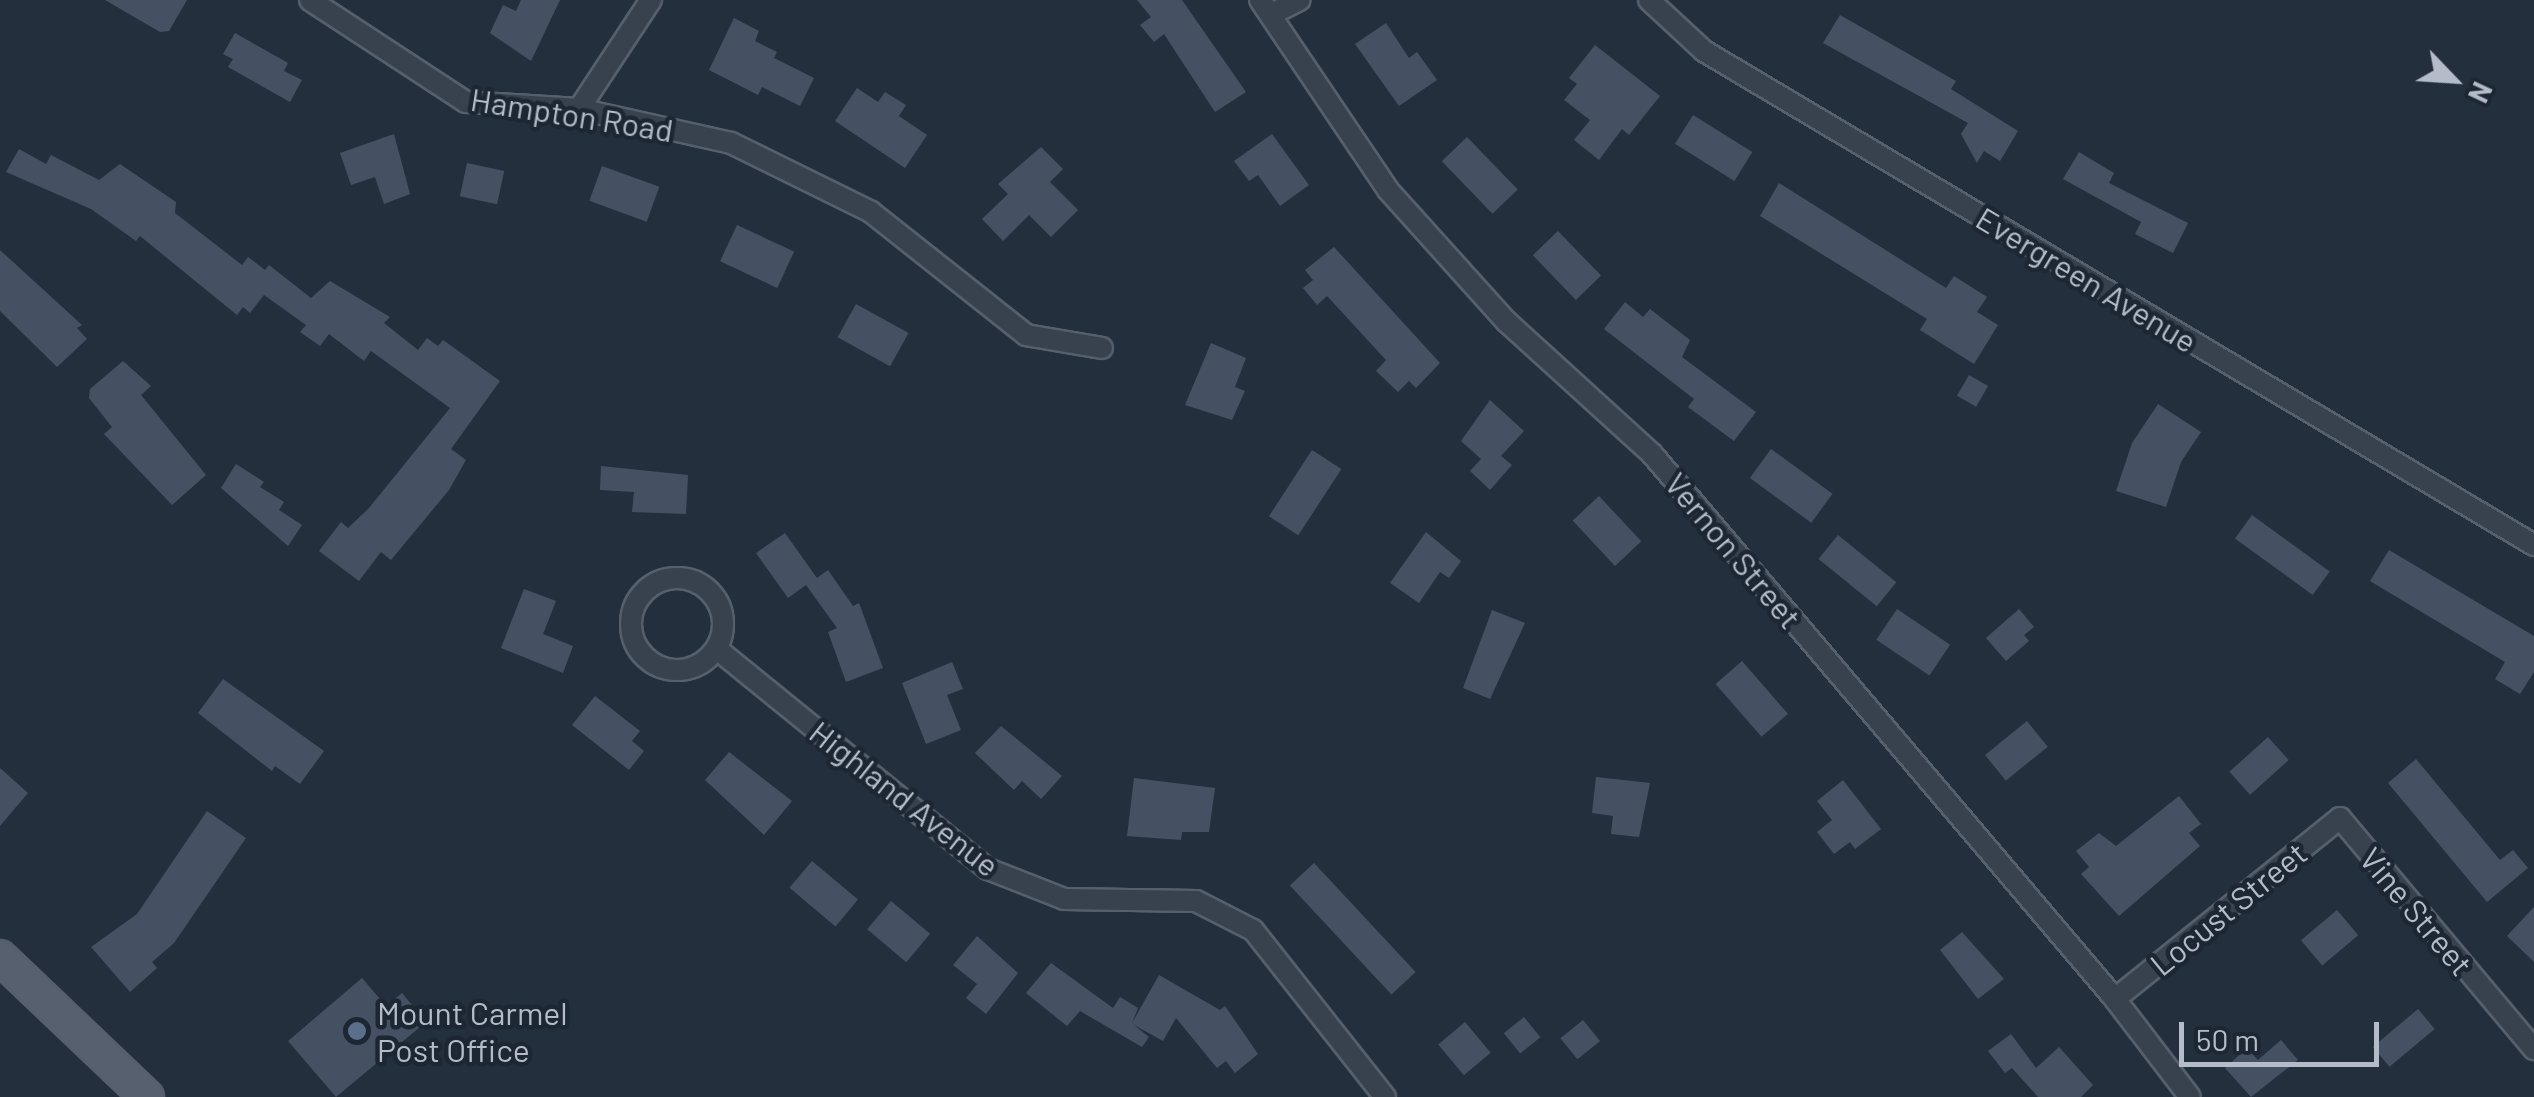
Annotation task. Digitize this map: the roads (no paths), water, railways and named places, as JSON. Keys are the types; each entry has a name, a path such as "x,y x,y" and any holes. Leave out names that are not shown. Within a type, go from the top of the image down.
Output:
{"main road":[{"path":"0,956 148,1097"}],"street":[{"name":"Hampton Road","path":"310,0 466,102 579,109 731,143 871,212 1026,335 1102,348"},
{"path":"579,109 651,0"},
{"path":"1266,7 1300,0"},
{"name":"Evergreen Avenue","path":"1649,0 1704,51 2534,544"},
{"name":"Vernon Street","path":"1266,7 1388,190 1507,322 1652,454 2116,999 2190,1097"},
{"path":"671,578 699,584 723,620 716,649 693,668 677,671 648,661 632,635 636,604 671,578"},
{"name":"Highland Avenue","path":"716,649 988,870 1064,899 1196,901 1253,930 1384,1097"},
{"name":"Locust Street","path":"2116,999 2340,818"},
{"name":"Vine Street","path":"2340,818 2534,1049"}],"place":[{"name":"Mount Carmel Post Office","path":"357,1031"}]}
